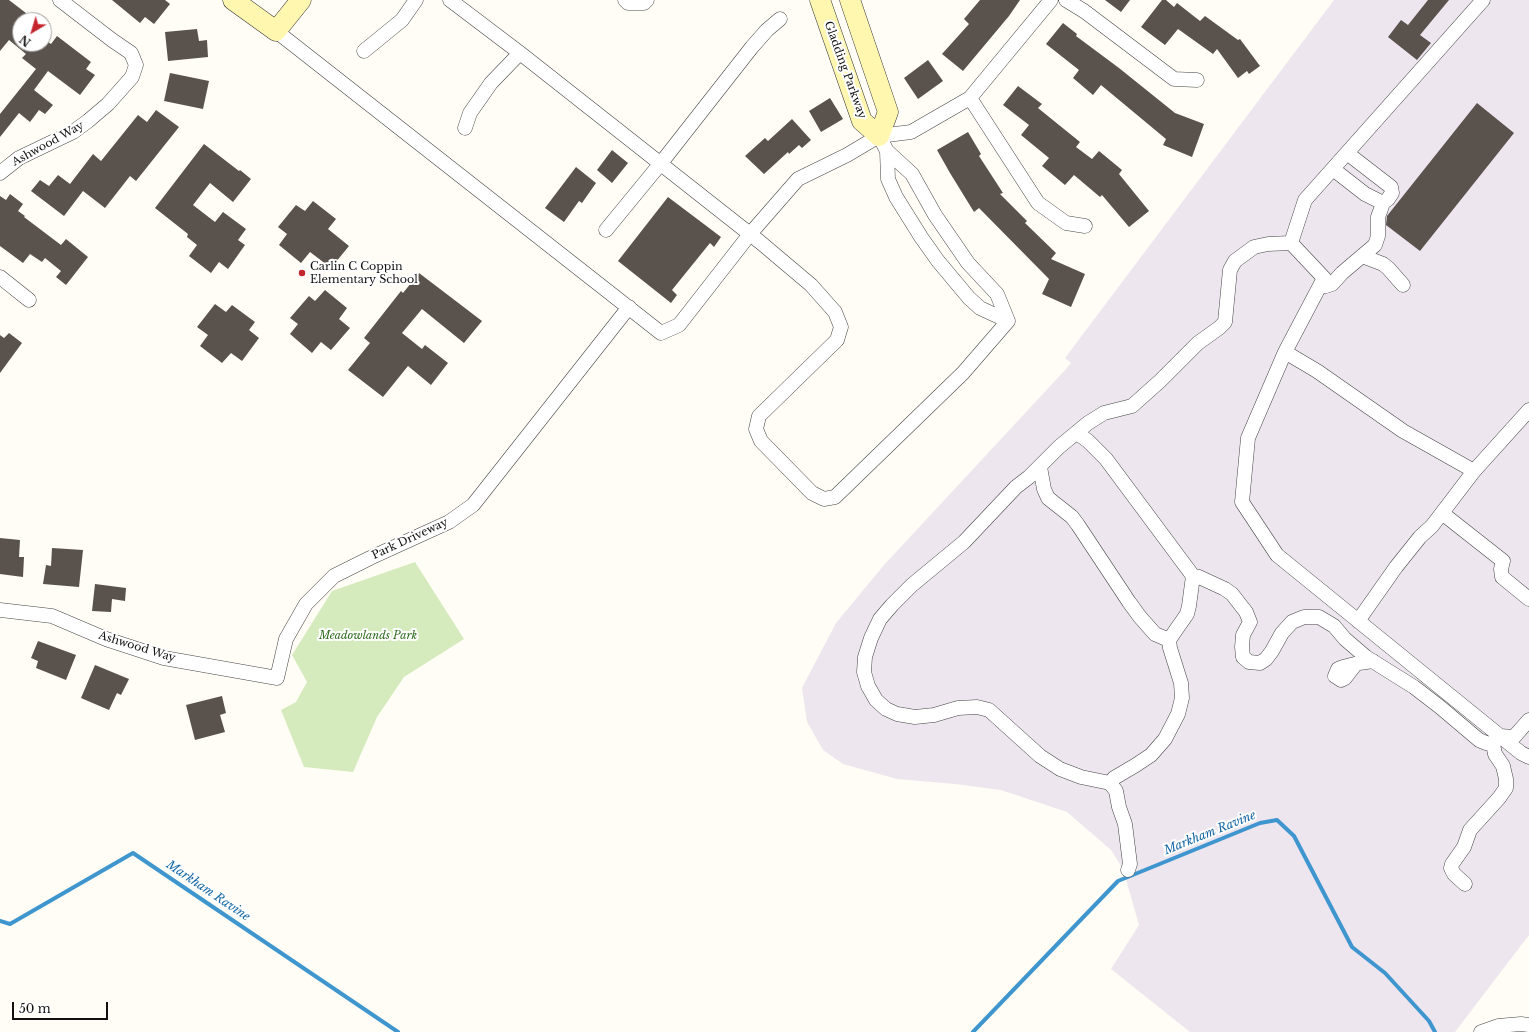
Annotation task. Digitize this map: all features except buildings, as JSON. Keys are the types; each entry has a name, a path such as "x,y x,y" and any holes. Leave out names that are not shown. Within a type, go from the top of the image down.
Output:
{"street":[{"name":"Ashwood Way","path":"0,173 19,158 72,132 88,121 108,104 132,77 136,65 131,53 60,0"},
{"path":"233,0 311,58 630,307 661,333 679,325 750,234 798,180 847,155 883,144 911,132 970,98 1051,0"},
{"path":"276,31 301,0"},
{"path":"364,51 402,20 416,0"},
{"path":"450,0 661,163 797,271 835,312 841,328 837,340 759,416 756,429 761,440 812,493 824,499 835,497 963,373 1008,321"},
{"path":"624,0 628,3 644,3 647,0"},
{"name":"Gladding Parkway","path":"820,0 862,121 883,144"},
{"name":"Gladding Parkway","path":"850,0 888,112 883,144"},
{"path":"1066,0 1084,11 1174,79 1198,80"},
{"path":"1291,243 1306,200 1483,0"},
{"path":"606,230 661,163 752,47 767,30 780,19"},
{"path":"465,128 470,113 491,83 520,53"},
{"path":"970,98 1038,203 1066,223 1084,226"},
{"path":"883,144 912,174 935,215 968,263 997,294 1008,321"},
{"path":"883,144 888,179 899,202 930,249 952,279 980,308 1008,321"},
{"path":"1321,284 1326,286 1332,284 1375,245 1378,236 1378,217 1382,203 1388,199 1392,193 1391,187 1347,153"},
{"path":"1333,169 1365,194 1382,203"},
{"path":"1128,870 1130,864 1125,824 1119,807 1116,791 1110,783 1081,777 1060,769 1040,756 989,710 977,707 958,708 934,715 915,718 897,714 886,709 876,700 868,686 864,672 865,657 870,638 880,619 912,585 964,542 1016,487 1088,423 1104,413 1132,406 1160,381 1198,343 1225,322 1230,270 1235,261 1254,247 1268,244 1291,243 1324,278 1285,352 1248,438 1242,502 1277,555 1358,620 1497,740 1529,757"},
{"path":"1362,256 1388,268 1402,285"},
{"path":"0,277 29,300"},
{"name":"Park Driveway","path":"276,678 286,639 306,604 334,576 449,522 473,505 630,307"},
{"path":"1285,352 1317,371 1403,431 1474,471"},
{"path":"1358,620 1396,567 1442,513 1474,471 1529,410"},
{"path":"1077,433 1088,441 1106,459 1193,576 1199,577 1225,589 1232,594 1246,612 1250,622 1243,635 1242,647 1243,657 1249,662 1260,663 1266,659 1287,626 1298,619 1311,616 1319,617 1327,620 1345,639 1372,661 1414,687 1440,706 1479,740 1486,743 1514,737 1529,720"},
{"path":"1040,467 1044,489 1048,498 1075,521 1140,617 1156,634 1169,640"},
{"path":"1442,513 1504,561 1501,570 1502,577 1529,599"},
{"path":"1110,783 1114,778 1141,761 1158,747 1165,739 1178,714 1182,698 1181,683 1169,640 1187,614 1193,576"},
{"name":"Ashwood Way","path":"0,610 52,616 106,639 164,658 276,678"},
{"path":"1355,665 1372,661"},
{"path":"1465,884 1454,874 1451,868 1452,864 1464,847 1470,830 1506,788 1506,779 1503,766 1495,754 1497,740"},
{"path":"1481,1032 1498,1026 1521,1024 1529,1025"}],"shaded area":[{"path":"1334,0 1529,0 1529,935 1455,1032 1190,1032 1111,969 1139,925 1123,869 1111,850 1067,812 1001,790 897,779 843,764 823,750 807,722 802,688 836,623 884,565 1071,363 1065,358"}],"green space":[{"name":"Meadowlands Park","path":"415,562 464,639 404,677 377,717 353,772 304,767 281,710 296,702 307,682 292,655 332,591"}],"waterway":[{"name":"Markham Ravine","path":"973,1032 1118,881 1260,823 1277,820 1294,836 1352,947 1385,973 1429,1021 1435,1032"},
{"name":"Markham Ravine","path":"0,921 10,924 133,853 398,1032"}],"place":[{"name":"Carlin C Coppin Elementary School","path":"302,273"}]}
